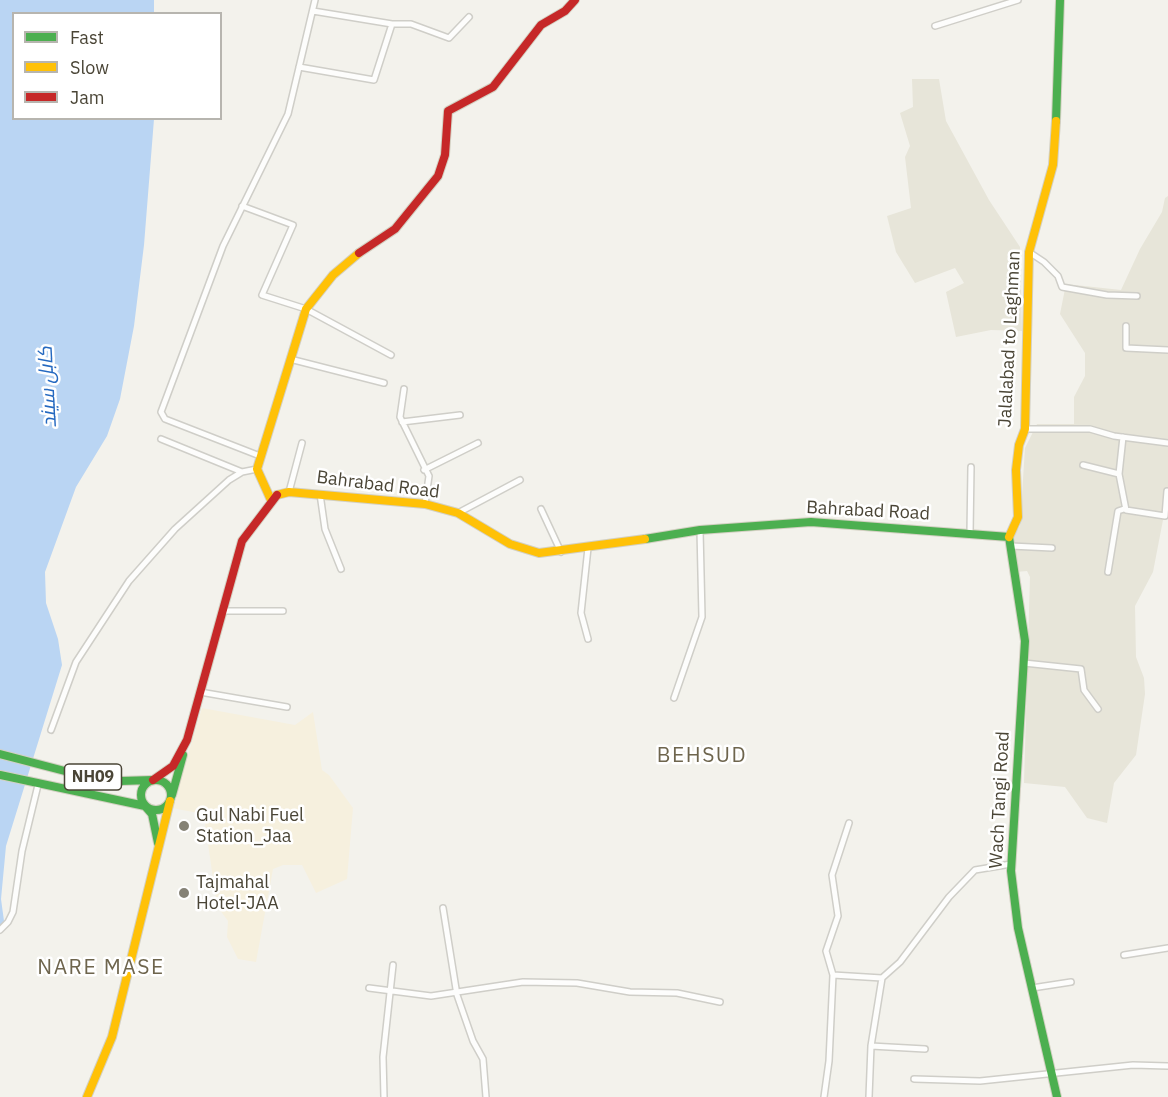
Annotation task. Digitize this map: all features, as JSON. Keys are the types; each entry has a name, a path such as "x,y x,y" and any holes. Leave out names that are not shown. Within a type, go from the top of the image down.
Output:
{"main road":[{"path":"87,1097 112,1037 171,798 242,541 271,500 257,469 306,309 333,275 363,249 395,229 438,176 445,155 448,111 493,87 541,25 565,11 575,0"},
{"name":"Jalalabad to Laghman","path":"1010,541 1018,517 1016,470 1024,429 1028,383 1029,252 1053,165 1058,116 1060,0"},
{"name":"Bahrabad Road","path":"271,500 276,495 289,492 425,504 458,513 510,544 539,553 561,552 700,530 823,522 970,533 1010,541"},
{"name":"Wach Tangi Road","path":"1010,541 1025,641 1011,864 1018,928 1057,1097"},
{"path":"153,780 173,766 187,740"},
{"name":"NH09","path":"0,754 84,776 120,781 153,780"},
{"name":"NH09","path":"0,775 159,810 171,798"},
{"path":"153,780 166,783 171,798"},
{"name":"NH09","path":"145,806 141,797 143,788 153,780"},
{"path":"145,806 155,825 158,848"}],"street":[{"path":"260,456 165,419 161,412 215,268 242,206 288,114 315,0"},
{"path":"935,26 1018,0"},
{"path":"313,11 392,24 411,24 449,38 469,17"},
{"path":"299,68 374,80 392,24"},
{"path":"242,206 293,225 262,295 306,309 391,355"},
{"path":"1029,252 1044,262 1058,276 1062,287 1137,296"},
{"path":"1126,326 1126,348 1168,351"},
{"path":"290,359 384,382"},
{"path":"404,389 399,410 402,422 430,482 425,504"},
{"path":"402,422 460,415"},
{"path":"1024,429 1090,429 1123,437 1168,443"},
{"path":"1123,437 1119,474 1124,509"},
{"path":"161,439 242,472"},
{"path":"289,492 302,443"},
{"path":"424,470 478,443"},
{"path":"1083,465 1119,474"},
{"path":"970,533 971,467"},
{"path":"51,730 76,662 129,582 175,529 242,472 257,469"},
{"path":"458,513 520,480"},
{"path":"1108,572 1118,511 1124,509 1165,516 1167,491"},
{"path":"320,494 325,529 341,569"},
{"path":"541,508 561,552"},
{"path":"674,698 702,617 700,530"},
{"path":"1010,541 1052,548"},
{"path":"588,548 580,613 588,639"},
{"path":"222,611 284,610"},
{"path":"1024,663 1081,669 1084,690 1098,709"},
{"path":"200,692 286,707"},
{"path":"0,930 8,922 13,912 34,784"},
{"path":"824,1097 829,1060 833,975 826,951 838,916 832,874 849,823"},
{"path":"869,1097 872,1046 882,978 900,962 949,897 975,870 1011,864"},
{"path":"443,908 457,994 473,1041 483,1059 486,1097"},
{"path":"1124,955 1168,948"},
{"path":"384,1097 384,1057 393,965"},
{"path":"833,975 882,978"},
{"path":"369,988 431,996 457,994 481,987 523,982 577,983 630,992 677,993 720,1002"},
{"path":"1032,988 1071,982"},
{"path":"872,1046 925,1049"},
{"path":"914,1079 980,1081 1133,1065 1168,1066"}],"shaded area":[{"path":"912,79 939,79 946,121 989,200 1020,247 1022,331 991,330 956,337 946,292 964,283 955,268 915,283 896,252 887,216 911,208 905,157 910,146 900,113 913,107"},
{"path":"1168,196 1168,518 1163,520 1153,572 1135,606 1136,657 1144,678 1145,694 1136,755 1114,783 1107,823 1087,818 1065,787 1024,783 1030,577 1027,571 1016,572 1014,535 1020,526 1025,448 1037,424 1074,424 1074,397 1085,376 1085,353 1060,314 1066,284 1121,290"},
{"path":"202,708 295,725 313,712 322,770 329,775 353,808 347,879 316,893 302,865 283,865 273,869 256,962 238,959 227,937 228,921 217,906 205,823 198,813 172,808"}],"water":[{"name":"کابل سيند","path":"0,0 154,0 154,12 12,12 12,120 154,120 144,245 134,326 120,399 107,436 76,487 45,572 46,603 58,639 62,665 6,846 1,899 4,921 0,928"}],"traffic: fast":[{"path":"1056,121 1060,0"},
{"path":"645,539 700,530 811,522 1009,537"},
{"path":"1009,537 1025,641 1011,871 1018,928 1057,1097"},
{"path":"0,754 84,776 120,781 153,780"},
{"path":"172,795 183,755"},
{"path":"0,775 145,806 152,814 158,843"},
{"path":"156,780 167,784 171,795 167,806 156,810 145,806 141,795 145,784 156,780"}],"traffic: slow":[{"path":"1009,537 1018,517 1016,470 1019,445 1025,429 1029,252 1053,165 1056,121"},
{"path":"271,500 257,469 306,309 333,275 359,253"},
{"path":"277,495 289,492 425,504 458,513 510,544 539,553 645,539"},
{"path":"87,1097 112,1037 170,801"}],"traffic: jam":[{"path":"359,253 395,229 438,176 445,155 448,111 493,87 541,25 565,11 575,0"},
{"path":"153,780 173,766 187,740 242,541 277,495"}],"place":[{"name":"Gul Nabi Fuel Station_Jaa","path":"184,826"},
{"name":"Tajmahal Hotel-JAA","path":"184,893"}],"district":[{"name":"BEHSUD","path":"702,756"},
{"name":"NARE MASE","path":"101,968"}]}
